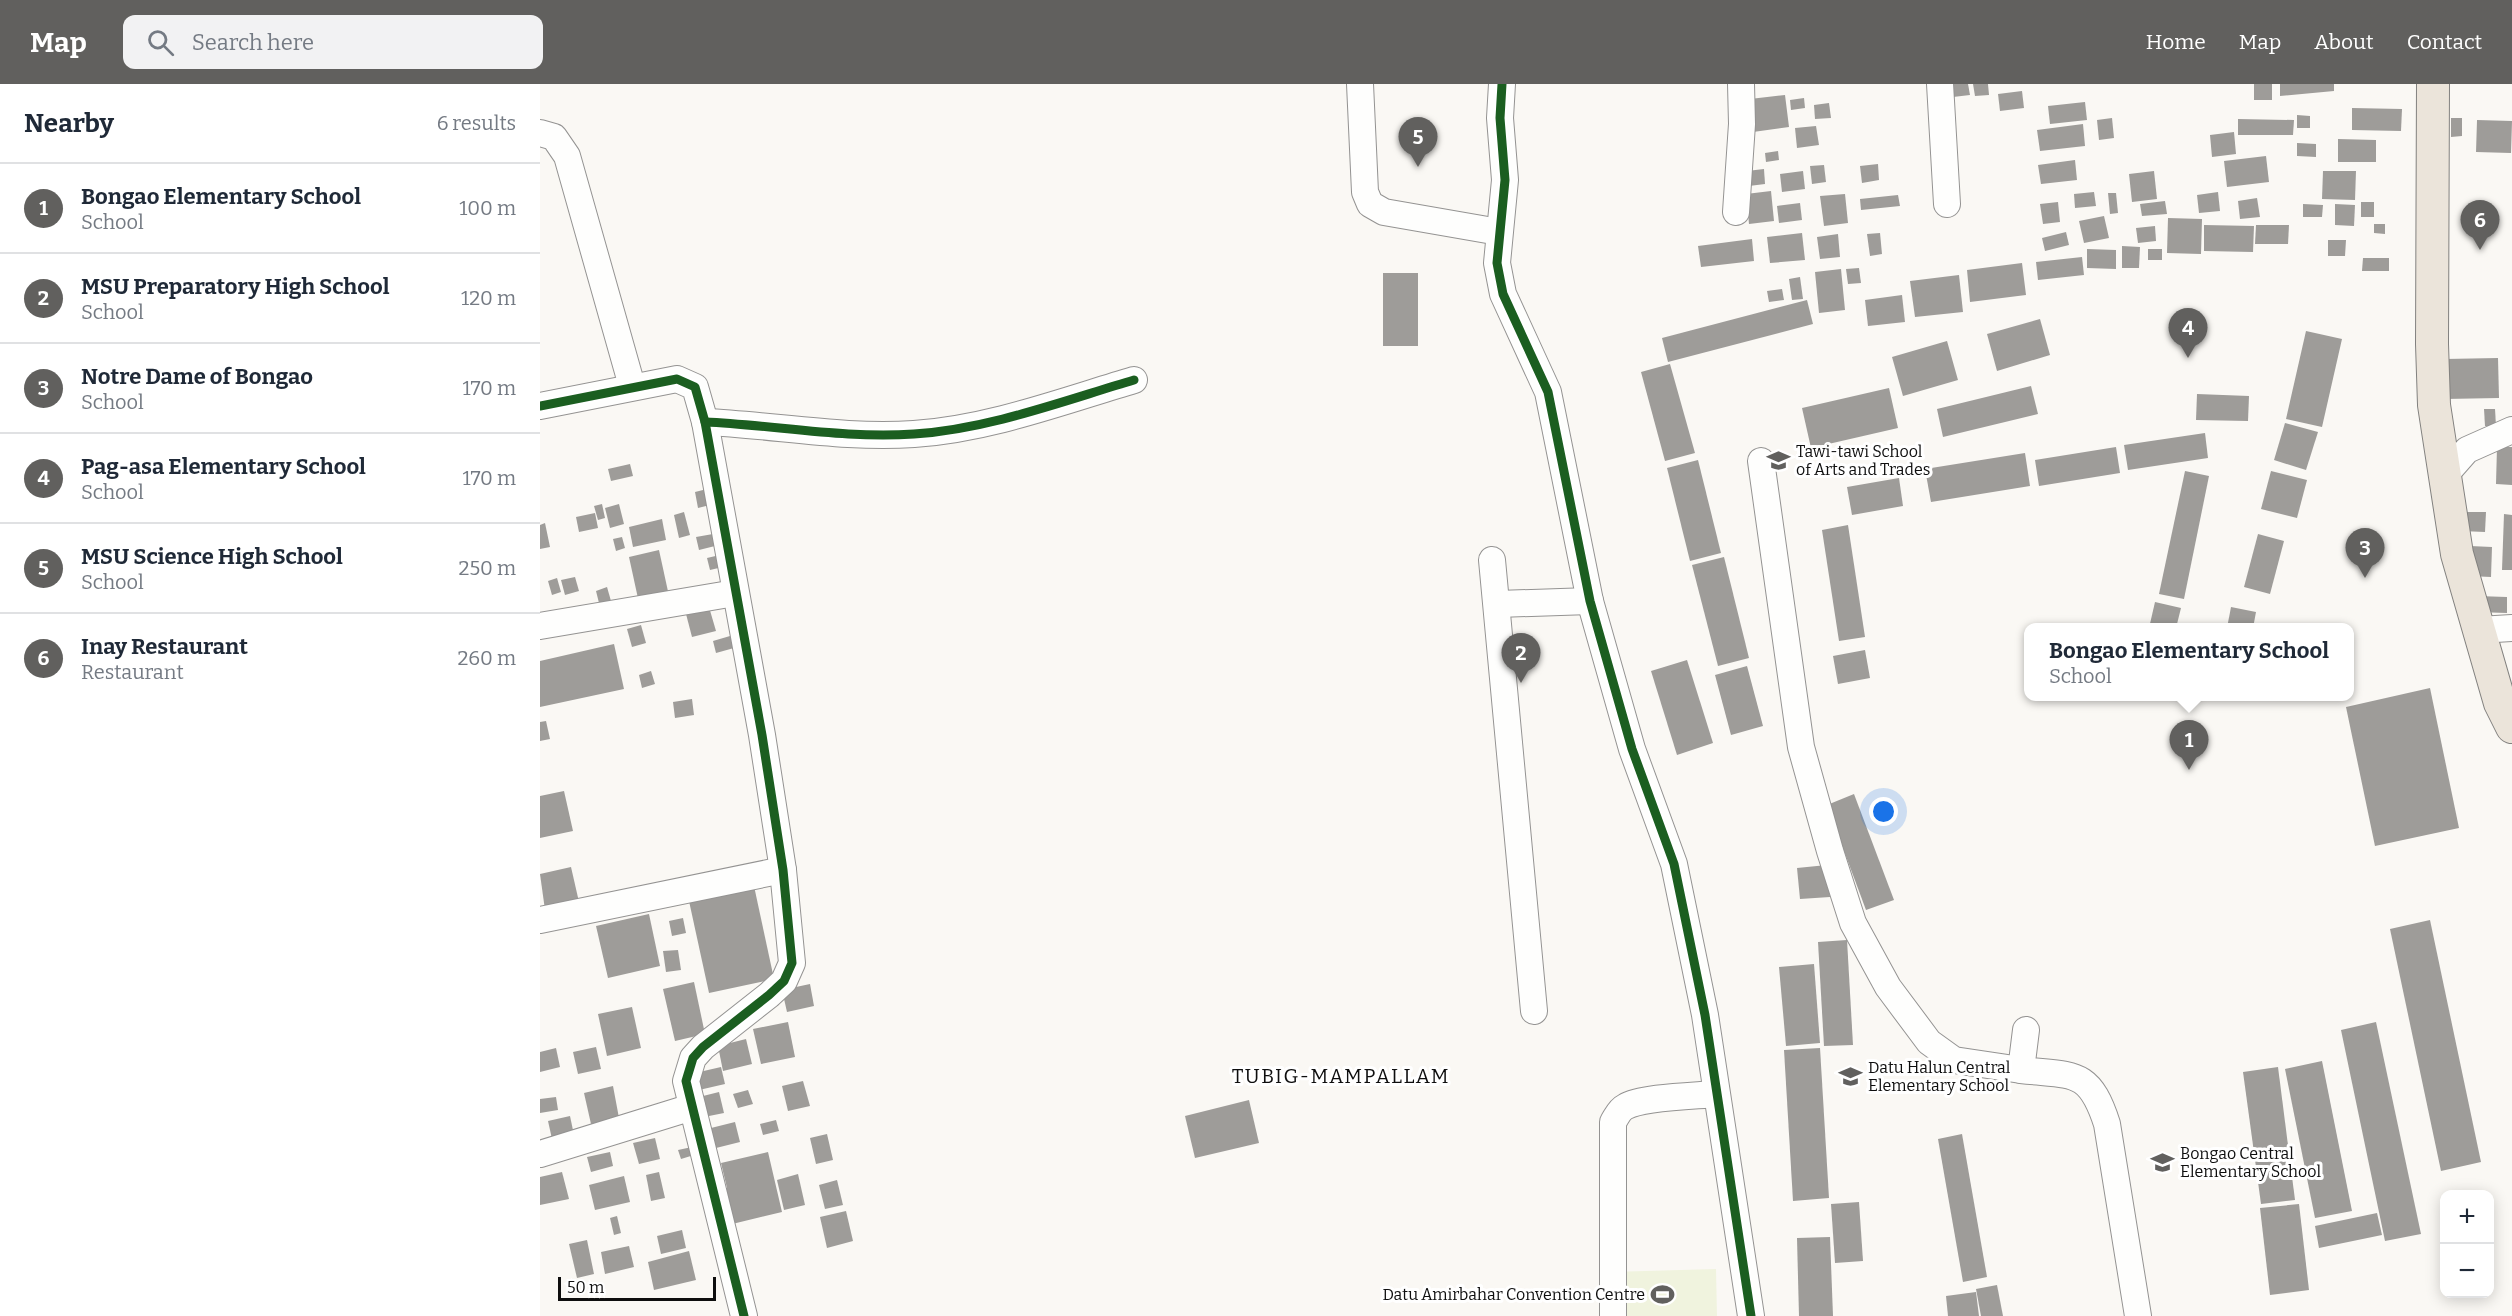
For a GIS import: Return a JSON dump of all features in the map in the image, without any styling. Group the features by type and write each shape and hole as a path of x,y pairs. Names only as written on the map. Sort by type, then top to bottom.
{"main road":[{"path":"2433,84 2432,344 2434,405 2457,554 2500,703 2512,727"}],"street":[{"path":"1360,84 1365,192 1370,204 1384,212 1499,232"},
{"path":"1502,84 1500,118 1505,180 1497,262 1503,294 1548,392 1590,601 1632,749 1674,864 1705,1016 1715,1094 1732,1186 1751,1316"},
{"path":"1736,212 1742,124 1741,84"},
{"path":"1940,84 1947,204"},
{"path":"540,133 554,137 567,156 632,386"},
{"path":"540,406 676,379 688,382 695,387 705,422 760,725 783,870 791,945 790,972 769,995 703,1047 693,1058 686,1082 744,1316"},
{"path":"705,422 866,435 915,434 979,424 1134,380"},
{"path":"2445,475 2467,450 2512,430"},
{"path":"1761,461 1801,747 1853,923 1888,987 1929,1042 1954,1060 2079,1078 2098,1097 2107,1124 2138,1316"},
{"path":"1492,560 1498,604 1534,1011"},
{"path":"540,626 735,594"},
{"path":"1498,604 1590,601"},
{"path":"2479,630 2512,627"},
{"path":"540,920 783,870"},
{"path":"2021,1070 2026,1030"},
{"path":"1613,1316 1613,1122 1619,1111 1642,1101 1715,1094"},
{"path":"540,1154 692,1107"}],"green space":[{"name":"Datu Amirbahar Convention Centre","path":"1716,1269 1717,1316 1611,1316 1610,1272"}],"building":[{"path":"1951,84 1968,84 1970,95 1953,97"},
{"path":"1973,84 1988,84 1989,95 1975,96"},
{"path":"2254,84 2272,84 2272,100 2254,100"},
{"path":"2280,84 2334,84 2334,91 2280,96"},
{"path":"2022,91 2024,108 2000,111 1998,94"},
{"path":"1785,95 1789,127 1753,132 1750,99"},
{"path":"1804,98 1805,108 1791,110 1790,100"},
{"path":"2085,102 2087,120 2050,124 2048,106"},
{"path":"1829,103 1831,118 1815,119 1814,105"},
{"path":"2352,108 2402,109 2401,131 2352,130"},
{"path":"2297,115 2310,116 2310,128 2297,128"},
{"path":"2112,118 2114,138 2099,140 2097,120"},
{"path":"2451,118 2462,118 2462,136 2451,137"},
{"path":"2238,119 2294,120 2293,135 2238,135"},
{"path":"2477,120 2512,121 2511,153 2476,152"},
{"path":"2083,124 2085,146 2040,151 2037,130"},
{"path":"1816,126 1819,145 1797,148 1795,128"},
{"path":"2234,132 2236,154 2212,157 2210,135"},
{"path":"2338,139 2376,140 2376,162 2338,162"},
{"path":"2297,143 2316,144 2316,157 2297,156"},
{"path":"1778,151 1779,160 1766,162 1765,153"},
{"path":"2266,156 2269,182 2227,187 2224,161"},
{"path":"2075,160 2077,180 2041,184 2038,165"},
{"path":"1878,164 1879,180 1862,183 1860,166"},
{"path":"1824,165 1826,182 1812,184 1810,166"},
{"path":"1764,169 1765,184 1749,186 1747,171"},
{"path":"1803,171 1805,189 1782,192 1780,174"},
{"path":"2154,171 2157,199 2132,202 2129,174"},
{"path":"2323,171 2356,171 2355,200 2322,199"},
{"path":"1771,191 1774,221 1749,224 1746,194"},
{"path":"2094,192 2096,206 2075,208 2074,194"},
{"path":"2218,192 2220,211 2199,213 2197,195"},
{"path":"2108,193 2116,193 2118,213 2110,214"},
{"path":"1845,194 1848,223 1824,226 1820,196"},
{"path":"1898,195 1900,206 1861,210 1860,199"},
{"path":"2257,198 2260,217 2240,219 2238,201"},
{"path":"2165,201 2167,214 2142,216 2140,204"},
{"path":"2058,202 2060,222 2043,224 2040,204"},
{"path":"2361,202 2374,202 2374,217 2361,217"},
{"path":"1800,203 1802,220 1779,223 1777,206"},
{"path":"2303,204 2323,205 2322,217 2303,217"},
{"path":"2335,204 2355,205 2354,226 2335,225"},
{"path":"2104,216 2109,238 2084,243 2079,221"},
{"path":"2168,218 2202,219 2201,254 2167,253"},
{"path":"2374,224 2385,224 2385,234 2374,233"},
{"path":"2204,225 2254,226 2253,252 2204,251"},
{"path":"2256,225 2289,225 2288,244 2255,244"},
{"path":"2155,226 2156,241 2138,243 2136,228"},
{"path":"2066,232 2069,245 2045,251 2042,238"},
{"path":"1802,233 1805,260 1770,263 1767,237"},
{"path":"1880,233 1882,254 1870,256 1867,234"},
{"path":"1838,234 1840,257 1820,259 1817,237"},
{"path":"1752,239 1754,261 1701,267 1698,246"},
{"path":"2328,240 2346,240 2345,256 2328,256"},
{"path":"2122,246 2140,247 2139,268 2122,268"},
{"path":"2087,249 2116,250 2116,269 2087,268"},
{"path":"2148,249 2162,249 2162,260 2148,260"},
{"path":"2082,257 2084,275 2038,280 2036,262"},
{"path":"2363,258 2389,258 2389,271 2362,271"},
{"path":"2022,263 2026,295 1970,302 1967,270"},
{"path":"1859,268 1861,283 1848,284 1846,269"},
{"path":"1841,269 1845,310 1819,313 1815,272"},
{"path":"1383,273 1418,273 1418,346 1383,346"},
{"path":"1959,275 1963,312 1915,317 1910,281"},
{"path":"1800,277 1803,299 1792,300 1789,279"},
{"path":"1782,289 1784,300 1769,302 1767,291"},
{"path":"1902,295 1905,322 1868,326 1865,300"},
{"path":"1807,300 1813,324 1668,362 1662,338"},
{"path":"2040,319 2050,355 1997,371 1987,334"},
{"path":"2306,331 2342,339 2322,427 2286,419"},
{"path":"1947,341 1958,380 1903,396 1892,357"},
{"path":"2498,358 2499,398 2445,399 2445,359"},
{"path":"1670,364 1695,453 1665,461 1641,372"},
{"path":"2031,386 2038,414 1943,437 1937,409"},
{"path":"1889,388 1898,428 1811,448 1802,408"},
{"path":"2197,394 2249,396 2248,421 2196,420"},
{"path":"2484,409 2495,409 2496,426 2485,426"},
{"path":"2285,423 2318,432 2306,470 2274,460"},
{"path":"2205,433 2208,458 2128,470 2124,445"},
{"path":"2116,447 2120,473 2039,486 2035,460"},
{"path":"2497,447 2512,447 2512,485 2496,484"},
{"path":"2025,453 2030,486 1931,502 1925,469"},
{"path":"1698,460 1721,553 1690,561 1667,468"},
{"path":"630,464 633,476 611,481 608,469"},
{"path":"2185,471 2209,476 2184,599 2159,594"},
{"path":"2271,471 2307,480 2297,518 2261,509"},
{"path":"1899,478 1903,506 1852,515 1847,487"},
{"path":"707,489 710,505 698,508 695,492"},
{"path":"602,504 605,518 598,520 594,506"},
{"path":"619,504 624,524 610,528 605,508"},
{"path":"684,512 690,535 679,538 674,515"},
{"path":"2461,512 2486,512 2485,532 2461,531"},
{"path":"595,513 598,528 579,532 576,517"},
{"path":"2504,514 2512,515 2512,570 2502,570"},
{"path":"662,519 666,540 633,547 629,527"},
{"path":"545,523 550,547 540,549 540,525"},
{"path":"1848,525 1865,637 1839,641 1822,530"},
{"path":"713,534 715,546 699,550 696,537"},
{"path":"2258,534 2284,541 2270,594 2244,587"},
{"path":"622,537 625,548 616,551 613,539"},
{"path":"2470,546 2492,547 2491,577 2469,576"},
{"path":"659,550 669,596 639,603 629,557"},
{"path":"724,554 727,566 710,570 707,558"},
{"path":"1724,557 1749,658 1718,666 1692,565"},
{"path":"575,577 579,591 565,595 561,580"},
{"path":"557,578 561,592 552,595 548,581"},
{"path":"607,587 613,608 601,611 596,591"},
{"path":"2477,596 2507,597 2507,613 2476,612"},
{"path":"2155,602 2181,608 2177,623 2150,623"},
{"path":"709,607 716,631 692,637 686,614"},
{"path":"2231,607 2256,612 2254,623 2228,623"},
{"path":"641,625 646,643 632,647 627,629"},
{"path":"730,636 734,648 716,653 713,641"},
{"path":"614,644 624,689 540,707 540,661"},
{"path":"1865,650 1870,678 1838,684 1833,656"},
{"path":"1687,660 1713,743 1677,755 1651,671"},
{"path":"1747,666 1763,726 1731,735 1715,675"},
{"path":"651,671 655,684 642,688 639,675"},
{"path":"2430,688 2459,828 2375,846 2346,707"},
{"path":"692,699 694,715 675,718 673,702"},
{"path":"546,721 550,739 540,741 540,722"},
{"path":"564,791 573,831 540,838 540,796"},
{"path":"1854,794 1894,900 1866,910 1827,805"},
{"path":"1827,865 1830,897 1800,899 1797,868"},
{"path":"571,867 579,902 545,910 540,874"},
{"path":"754,886 774,979 709,993 689,901"},
{"path":"649,914 660,966 608,978 596,926"},
{"path":"683,918 686,933 672,936 669,921"},
{"path":"2430,920 2481,1162 2441,1171 2390,929"},
{"path":"1847,940 1853,1045 1824,1046 1818,942"},
{"path":"678,950 681,970 666,972 663,951"},
{"path":"1814,964 1820,1043 1786,1046 1779,967"},
{"path":"694,982 705,1034 675,1041 663,989"},
{"path":"810,984 814,1006 787,1012 782,990"},
{"path":"632,1007 641,1048 607,1056 598,1014"},
{"path":"788,1022 795,1057 761,1064 753,1029"},
{"path":"2376,1022 2421,1234 2385,1241 2341,1030"},
{"path":"746,1039 752,1064 723,1071 718,1046"},
{"path":"596,1047 601,1069 578,1074 573,1052"},
{"path":"556,1048 560,1067 540,1072 540,1052"},
{"path":"1820,1048 1829,1198 1793,1201 1784,1050"},
{"path":"2322,1061 2352,1211 2315,1218 2285,1069"},
{"path":"721,1067 725,1084 699,1090 695,1073"},
{"path":"2278,1067 2295,1200 2261,1204 2243,1072"},
{"path":"803,1081 810,1106 788,1111 782,1086"},
{"path":"613,1086 619,1118 591,1124 584,1093"},
{"path":"748,1090 753,1104 738,1108 733,1094"},
{"path":"719,1092 724,1113 704,1117 699,1097"},
{"path":"556,1097 558,1110 540,1113 540,1099"},
{"path":"1249,1100 1259,1143 1195,1158 1185,1116"},
{"path":"570,1116 574,1135 552,1139 548,1121"},
{"path":"776,1120 779,1131 763,1135 760,1124"},
{"path":"735,1122 740,1142 716,1148 711,1128"},
{"path":"827,1134 833,1160 816,1164 810,1138"},
{"path":"1962,1134 1987,1277 1963,1282 1938,1139"},
{"path":"655,1138 660,1159 639,1164 633,1143"},
{"path":"692,1147 694,1155 681,1159 678,1150"},
{"path":"610,1152 613,1166 591,1172 587,1157"},
{"path":"768,1152 782,1212 724,1226 716,1191 727,1188 721,1163"},
{"path":"562,1172 569,1199 540,1205 540,1177"},
{"path":"659,1172 665,1198 651,1201 646,1175"},
{"path":"798,1174 805,1205 784,1210 777,1180"},
{"path":"624,1176 630,1202 595,1210 589,1185"},
{"path":"837,1180 843,1205 825,1209 819,1185"},
{"path":"1859,1202 1863,1261 1835,1263 1831,1204"},
{"path":"2299,1204 2309,1290 2270,1295 2260,1208"},
{"path":"846,1211 853,1241 827,1248 820,1217"},
{"path":"2377,1213 2382,1235 2319,1248 2315,1226"},
{"path":"617,1216 621,1233 614,1235 610,1218"},
{"path":"682,1230 686,1248 661,1254 657,1236"},
{"path":"1830,1237 1833,1316 1799,1316 1797,1238"},
{"path":"587,1240 594,1274 577,1278 569,1244"},
{"path":"629,1246 634,1267 605,1274 601,1252"},
{"path":"689,1251 696,1280 654,1290 648,1262"},
{"path":"1997,1285 2003,1316 1981,1316 1976,1289"},
{"path":"1976,1292 1979,1316 1948,1316 1946,1296"}],"cycle path":[{"path":"1502,84 1500,118 1505,180 1497,263 1503,294 1548,392 1590,601 1632,749 1674,864 1705,1015 1751,1316"},
{"path":"540,406 677,379 695,387 705,422 762,735 783,870 792,963 784,981 703,1047 693,1058 686,1081 744,1316"},
{"path":"705,422 862,435 914,434 998,420 1134,380"}],"place":[{"name":"MSU Science High School","path":"1418,167"},
{"name":"Inay Restaurant","path":"2480,250"},
{"name":"Pag-asa Elementary School","path":"2188,358"},
{"name":"Tawi-tawi School of Arts and Trades","path":"1778,460"},
{"name":"Notre Dame of Bongao","path":"2365,578"},
{"name":"MSU Preparatory High School","path":"1521,683"},
{"name":"Bongao Elementary School","path":"2189,770"},
{"name":"Datu Halun Central Elementary School","path":"1850,1076"},
{"name":"Bongao Central Elementary School","path":"2162,1162"},
{"name":"Datu Amirbahar Convention Centre","path":"1663,1294"}],"district":[{"name":"TUBIG-MAMPALLAM","path":"1341,1076"}]}
